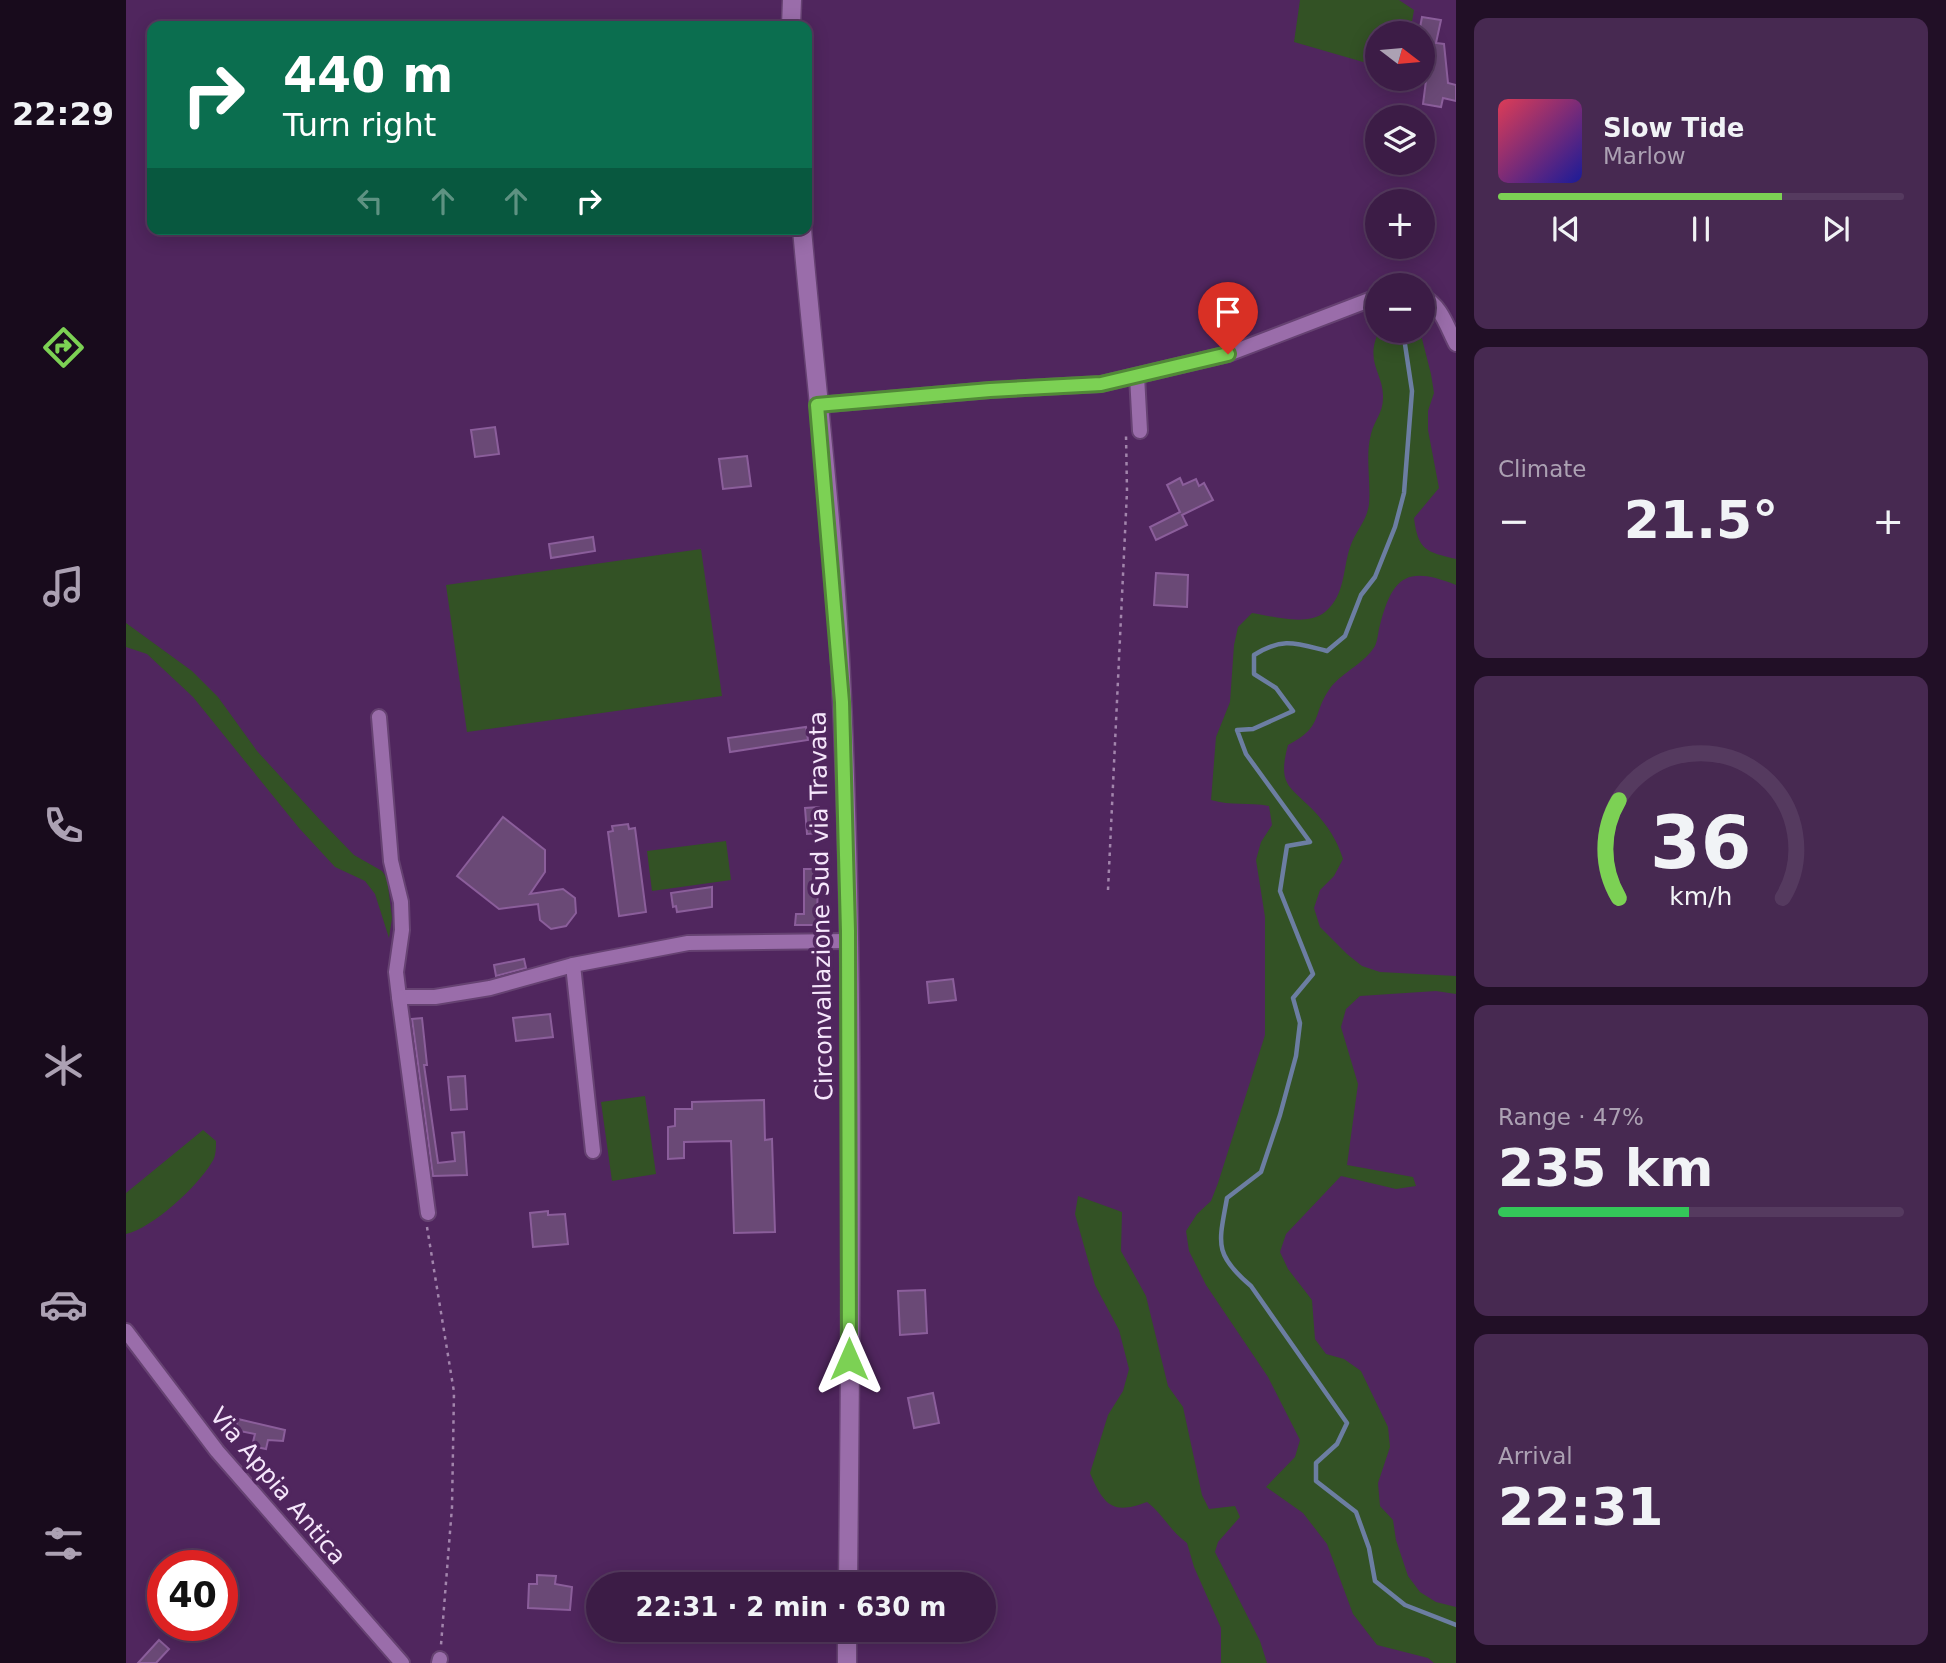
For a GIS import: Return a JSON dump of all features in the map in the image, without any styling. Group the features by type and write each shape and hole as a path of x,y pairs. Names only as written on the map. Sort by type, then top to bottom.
{"street":[{"path":"791,21 792,0"},
{"name":"Circonvallazione Sud via Travata","path":"803,235 841,675 847,941 851,1429 848,1572"},
{"path":"817,405 990,390 1101,384 1273,340 1365,303"},
{"path":"1435,305 1456,344"},
{"path":"1133,428 1138,376"},
{"path":"379,717 391,861 401,902 402,930 396,972 428,1213"},
{"path":"399,997 435,997 490,988 573,965 688,943 847,941"},
{"path":"573,965 593,1151"},
{"name":"Via Appia Antica","path":"126,1331 217,1451 402,1663"},
{"path":"847,1642 847,1663"}],"path":[{"path":"1108,890 1127,491 1133,428"},
{"path":"428,1213 454,1392 452,1507 440,1661"}],"green space":[{"path":"1300,0 1399,0 1414,10 1412,21 1365,21 1365,63 1294,42"},
{"path":"1375,343 1423,343 1434,393 1428,411 1428,430 1439,488 1414,518 1418,537 1425,548 1456,559 1456,585 1426,576 1414,576 1397,585 1385,608 1375,646 1331,687 1308,732 1288,745 1285,777 1292,790 1328,828 1343,859 1334,876 1320,890 1314,908 1320,927 1362,966 1380,972 1456,976 1456,994 1436,991 1360,996 1346,1009 1341,1027 1358,1084 1347,1165 1413,1177 1416,1186 1396,1189 1341,1176 1286,1234 1280,1252 1288,1269 1312,1300 1315,1339 1326,1354 1344,1359 1361,1371 1388,1427 1390,1447 1378,1483 1380,1506 1393,1520 1396,1540 1408,1576 1420,1592 1436,1602 1456,1607 1456,1663 1434,1663 1428,1658 1377,1645 1353,1614 1327,1544 1303,1513 1266,1487 1295,1457 1300,1440 1268,1377 1206,1285 1189,1251 1186,1231 1197,1214 1211,1201 1265,1035 1265,917 1256,860 1261,842 1272,825 1269,806 1211,800 1216,737 1230,702 1234,645 1238,627 1252,613 1309,619 1325,612 1337,597 1349,551 1369,504 1369,442 1383,398 1373,351"},
{"path":"701,549 722,696 467,732 446,585"},
{"path":"126,623 192,671 218,697 257,751 322,822 354,855 382,871 387,878 392,918 389,938 375,894 365,881 335,867 299,828 193,697 147,654 126,647"},
{"path":"726,841 731,880 652,891 647,851"},
{"path":"645,1096 656,1174 612,1181 601,1102"},
{"path":"203,1130 216,1141 214,1158 205,1172 186,1194 161,1215 149,1224 126,1234 126,1193"},
{"path":"1078,1196 1122,1212 1121,1251 1146,1296 1168,1386 1183,1407 1202,1495 1209,1509 1235,1506 1240,1517 1218,1542 1215,1552 1260,1641 1267,1663 1221,1663 1221,1628 1194,1567 1187,1543 1147,1502 1126,1508 1111,1505 1100,1493 1090,1473 1108,1415 1123,1391 1129,1369 1119,1330 1095,1285 1075,1214"}],"building":[{"path":"1422,17 1441,20 1436,43 1444,44 1448,83 1456,85 1456,101 1443,98 1441,107 1423,104 1425,91 1435,91 1435,21 1421,21"},
{"path":"495,427 499,454 475,457 471,430"},
{"path":"747,456 751,486 723,489 719,459"},
{"path":"1180,478 1183,485 1196,479 1199,486 1204,483 1213,500 1182,515 1187,525 1156,540 1150,527 1180,512 1167,485"},
{"path":"593,537 595,551 551,558 549,544"},
{"path":"1156,573 1188,575 1187,607 1154,605"},
{"path":"806,727 808,740 730,752 728,738"},
{"path":"819,807 820,833 807,834 805,808"},
{"path":"503,817 545,850 545,872 530,894 563,889 575,898 576,913 566,926 551,929 540,920 538,904 499,909 457,876"},
{"path":"628,824 629,829 635,828 646,912 619,916 608,832 613,831 612,826"},
{"path":"804,869 818,869 817,925 795,925 796,914 804,914"},
{"path":"712,887 712,907 677,912 676,906 673,907 671,893"},
{"path":"524,959 526,968 496,976 494,965"},
{"path":"953,979 956,1000 929,1003 927,982"},
{"path":"550,1014 553,1037 516,1041 513,1018"},
{"path":"422,1018 427,1065 424,1065 438,1163 455,1161 452,1133 464,1132 467,1175 433,1176 412,1019"},
{"path":"465,1076 467,1109 451,1110 448,1077"},
{"path":"764,1100 765,1140 772,1139 775,1232 734,1233 731,1141 684,1142 684,1158 668,1159 668,1127 675,1126 675,1109 692,1109 692,1102"},
{"path":"548,1211 548,1215 565,1214 568,1244 533,1247 530,1213"},
{"path":"925,1290 927,1333 900,1335 898,1291"},
{"path":"933,1393 939,1423 914,1428 908,1398"},
{"path":"238,1419 285,1430 283,1441 268,1440 266,1449 252,1446 255,1434 235,1430"},
{"path":"537,1575 556,1576 555,1584 572,1587 570,1610 528,1608 529,1584 537,1584"},
{"path":"158,1641 169,1649 156,1663 138,1663"}],"waterway":[{"path":"1405,343 1412,391 1404,493 1395,527 1375,577 1361,595 1345,636 1327,651 1289,643 1264,649 1254,655 1254,674 1276,688 1293,711 1253,729 1237,730 1246,754 1310,842 1287,846 1280,891 1313,974 1293,998 1300,1023 1296,1056 1261,1172 1227,1198 1221,1237 1222,1247 1230,1265 1251,1286 1347,1423 1337,1444 1316,1463 1316,1481 1356,1512 1369,1548 1375,1581 1405,1605 1456,1625"}],"route":[{"path":"849,1359 848,931 842,702 817,405 990,390 1101,384 1228,354"}]}
